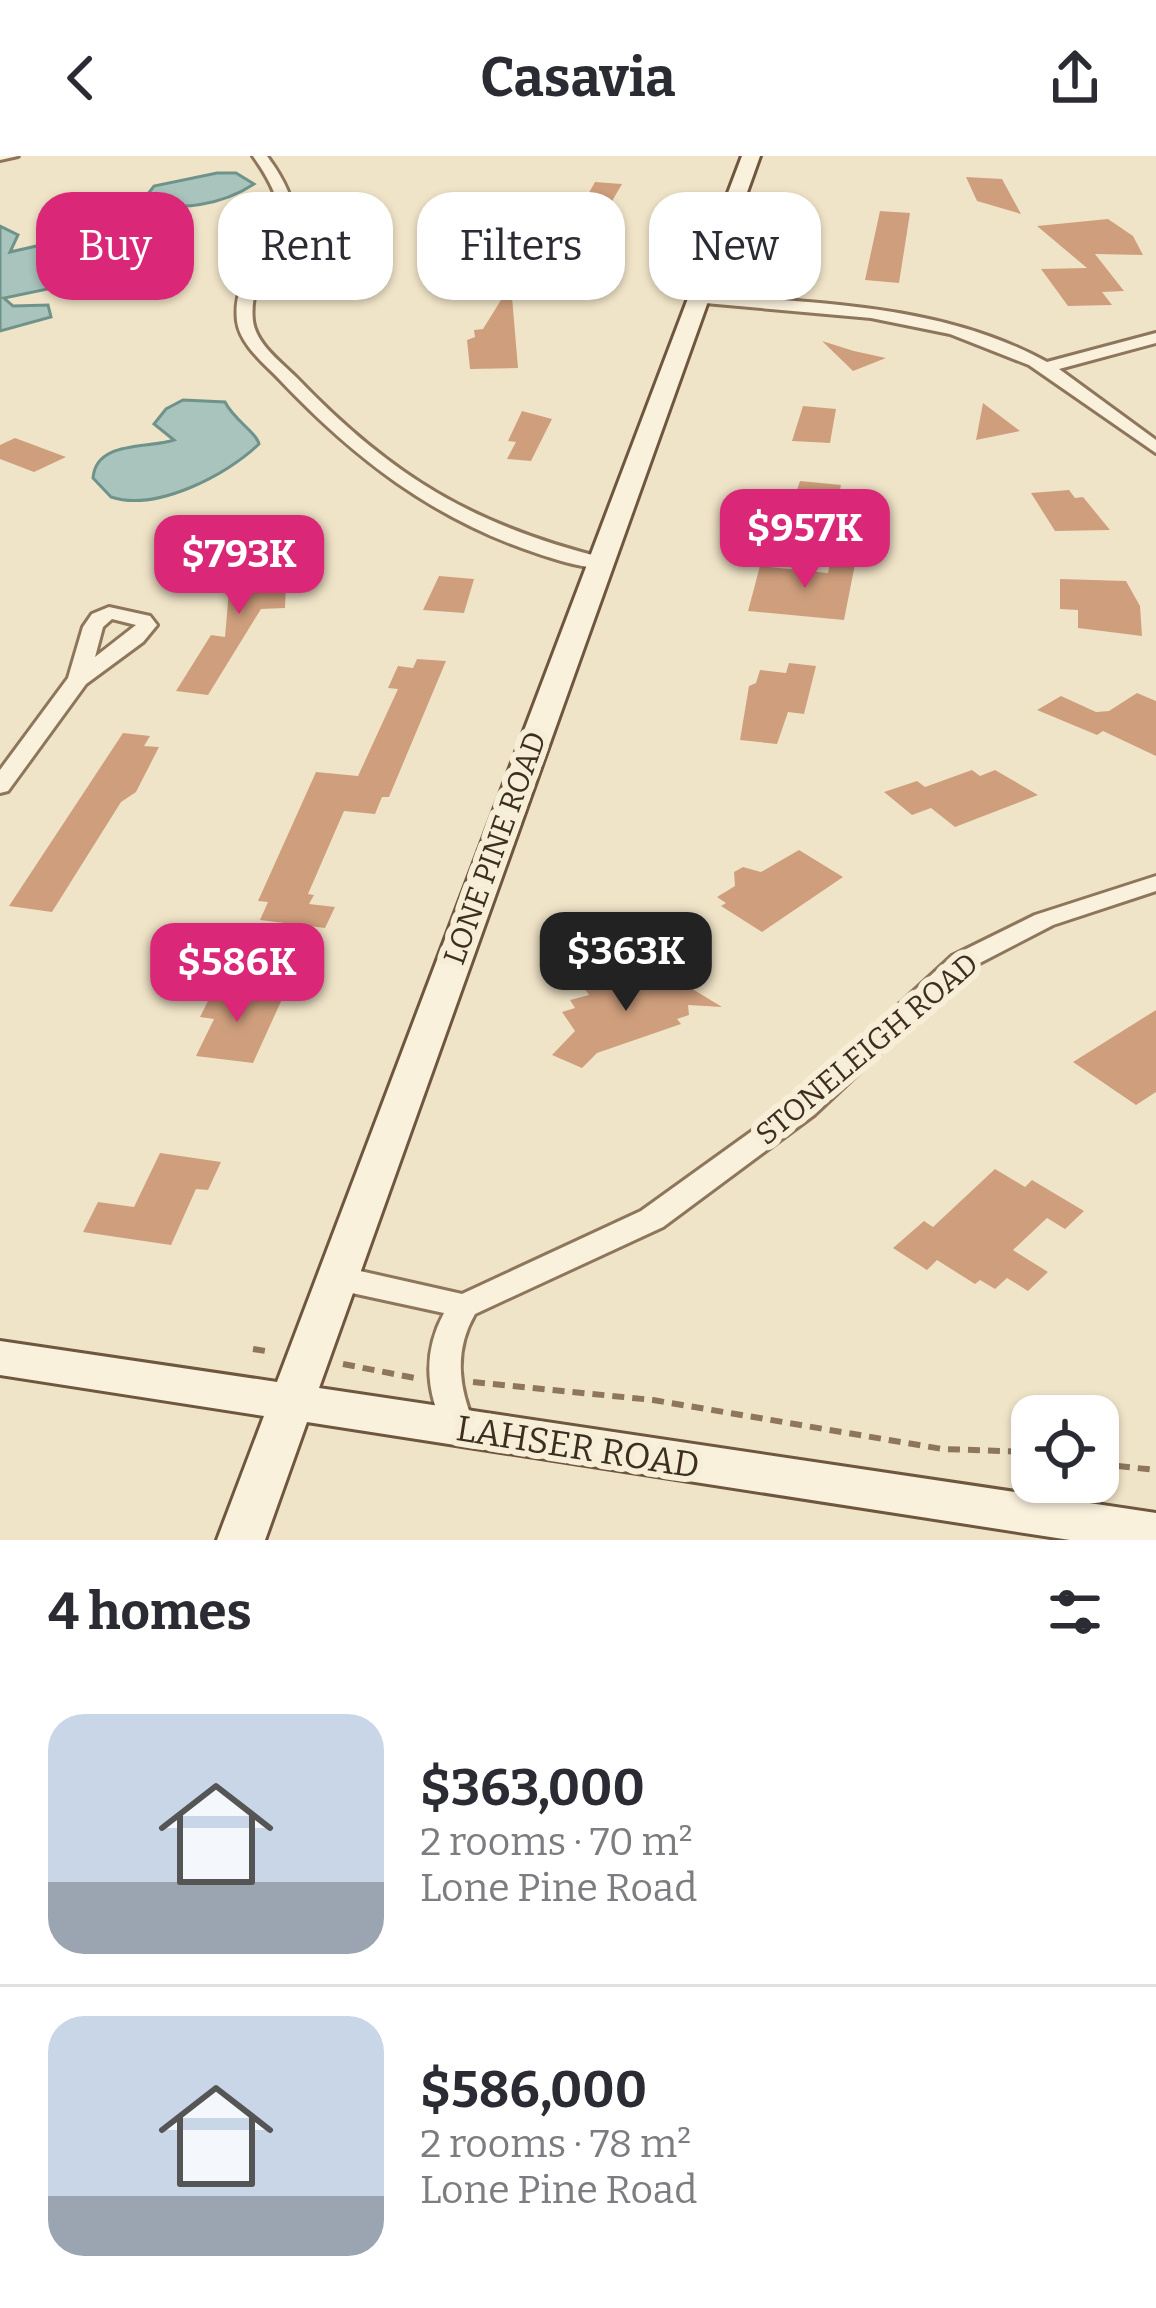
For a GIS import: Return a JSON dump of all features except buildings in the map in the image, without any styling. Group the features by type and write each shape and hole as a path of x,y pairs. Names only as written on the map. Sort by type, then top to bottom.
{"street":[{"path":"0,156 11,156"},
{"path":"260,156 282,183 289,212 282,238 245,312 249,333 266,354 368,460 412,491 536,545 601,563"},
{"name":"LONE PINE ROAD","path":"739,192 752,156"},
{"name":"LONE PINE ROAD","path":"242,1540 699,300"},
{"path":"711,300 846,311 940,326 1045,368 1156,448"},
{"path":"1045,368 1156,338"},
{"path":"0,786 78,679"},
{"name":"STONELEIGH ROAD","path":"464,1306 652,1219 804,1108 961,962 1044,920 1156,883"},
{"path":"338,1278 464,1306 446,1337 443,1380 460,1428"},
{"name":"LAHSER ROAD","path":"0,1358 1156,1533"}],"path":[{"path":"359,1366 411,1378"},
{"path":"484,1384 653,1400 943,1449 1011,1451"},
{"path":"1119,1466 1156,1470"}],"water":[{"path":"217,173 236,173 254,184 238,192 218,192 218,199 194,205 194,192 149,192 154,186"},
{"path":"0,226 18,235 10,252 36,246 36,291 4,298 13,306 48,305 51,317 0,331"},
{"path":"183,400 225,402 259,444 190,488 149,499 111,497 93,478 96,466 103,457 125,448 174,440 154,424 166,409"}]}
